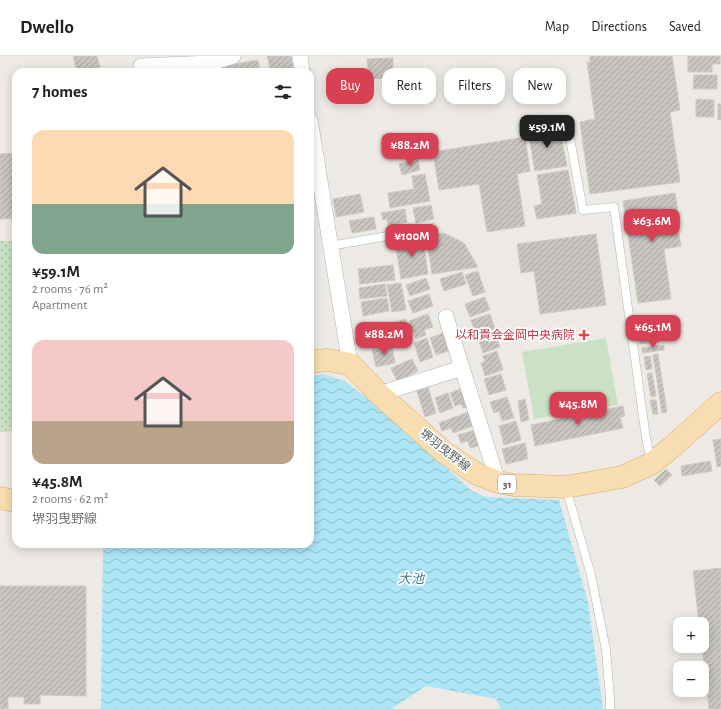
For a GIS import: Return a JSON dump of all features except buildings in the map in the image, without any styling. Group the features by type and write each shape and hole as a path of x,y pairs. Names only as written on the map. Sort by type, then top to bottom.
{"main road":[{"path":"314,362 327,360 350,364"},
{"name":"堺羽曳野線","path":"350,364 379,394 444,452 477,474 498,482 514,485 566,487 622,477 652,464 721,403"},
{"path":"0,498 12,500"}],"street":[{"path":"141,65 211,63 233,56"},
{"path":"300,56 302,68"},
{"path":"314,145 350,364"},
{"path":"446,317 498,482"},
{"path":"379,394 462,368"}],"lane":[{"path":"567,122 583,210 614,207 646,438 652,464"},
{"path":"330,246 433,228"},
{"path":"566,487 593,582 606,650 610,709"}],"green space":[{"path":"0,241 12,241 12,431 0,432"},
{"path":"606,338 618,405 534,419 522,352"}],"water":[{"name":"大池","path":"323,374 344,381 379,407 472,491 486,497 559,500 588,602 603,709 501,709 496,699 426,686 391,709 101,709 103,548 314,548 314,375"}],"place":[{"name":"以和貴会金岡中央病院","path":"584,335"}]}
